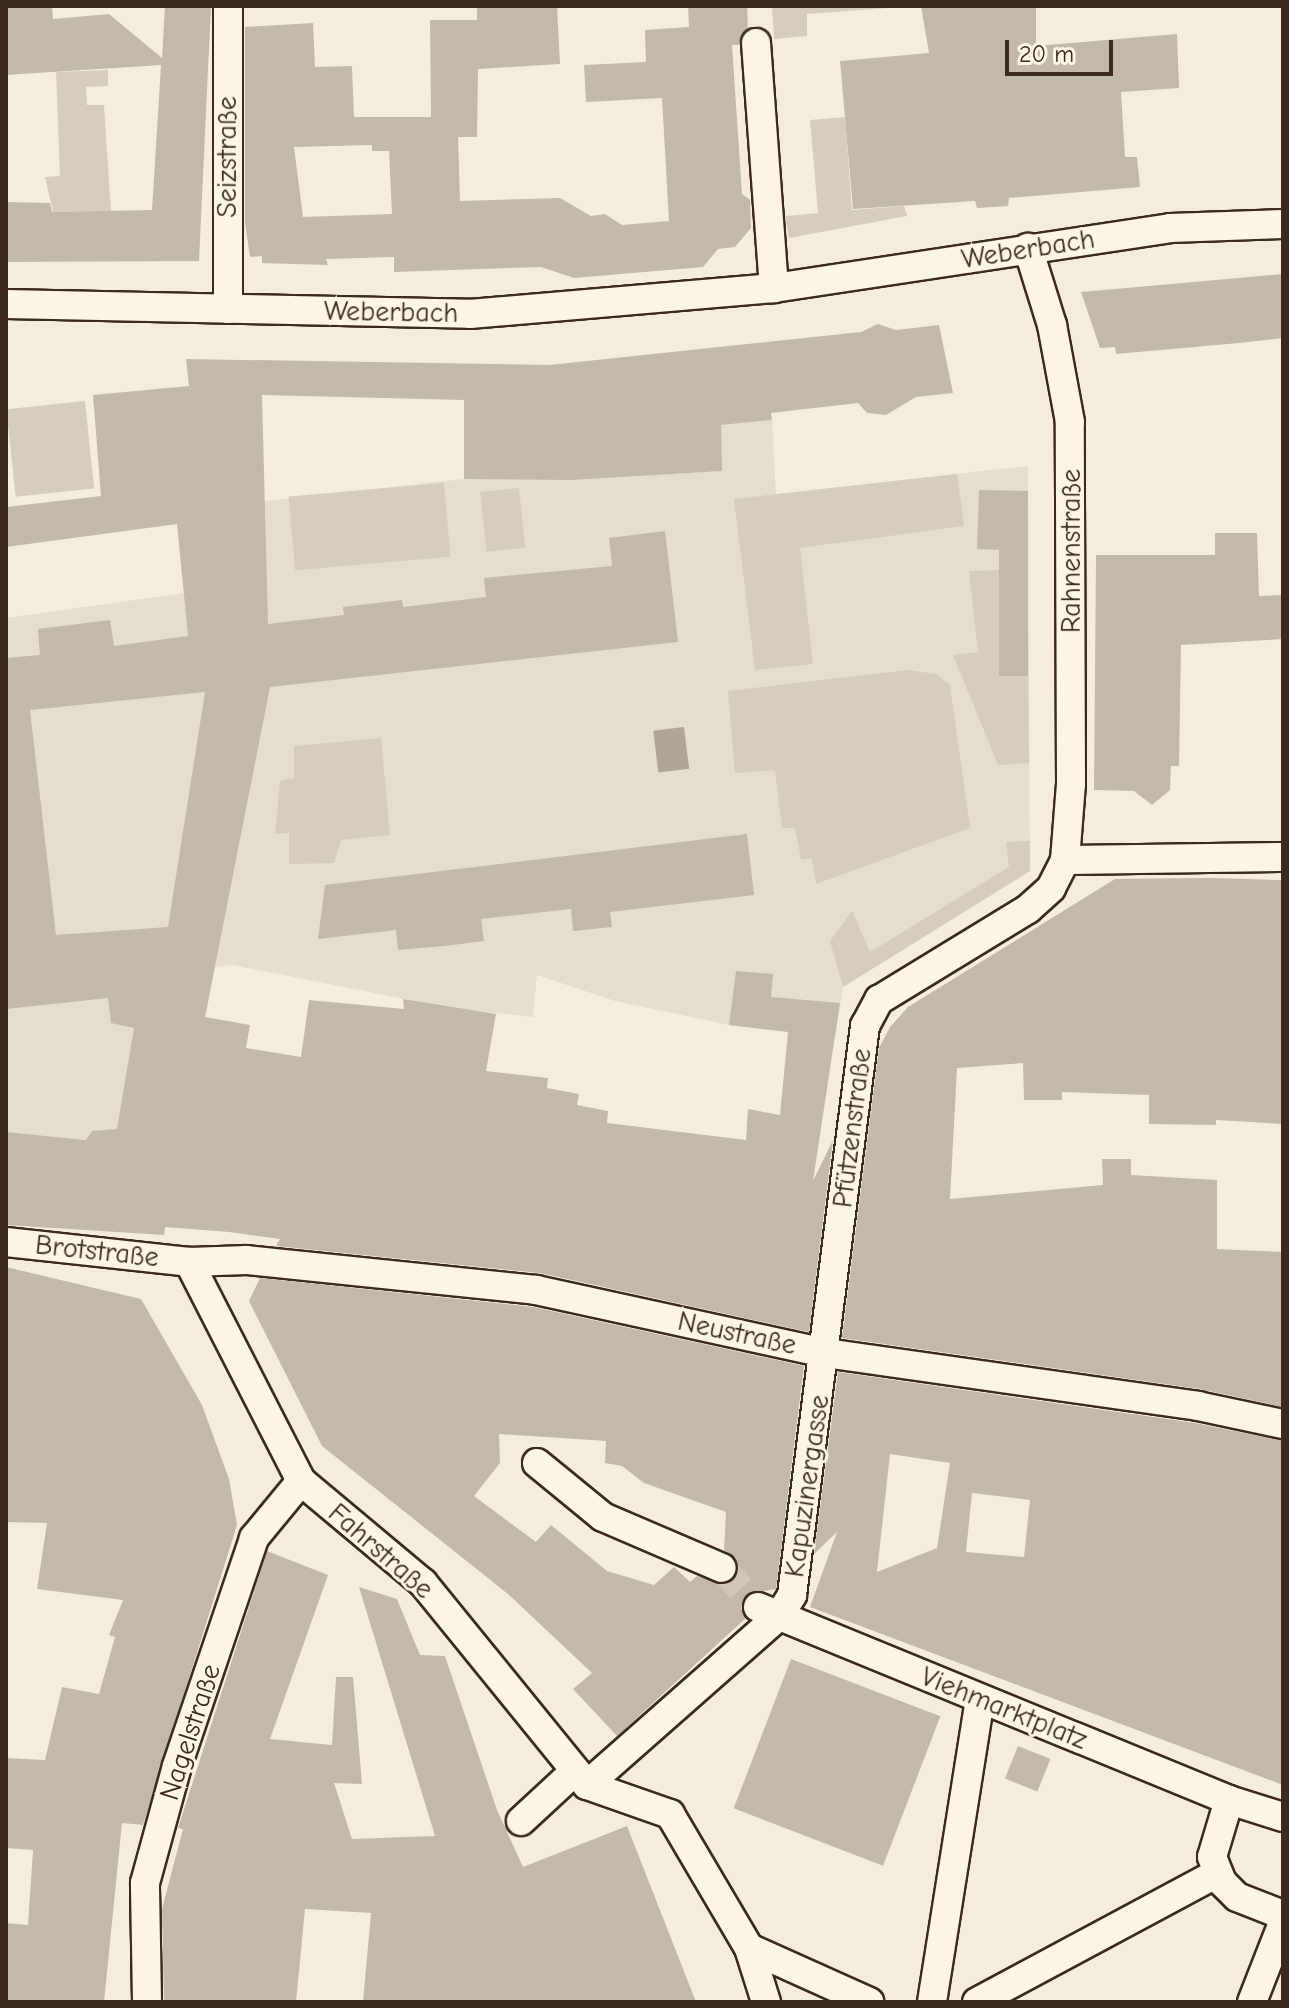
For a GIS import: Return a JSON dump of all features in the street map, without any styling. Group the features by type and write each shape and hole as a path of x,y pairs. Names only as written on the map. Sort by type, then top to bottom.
{"street":[{"name":"Seizstraße","path":"228,6 228,309"},
{"path":"756,43 774,288"},
{"name":"Weberbach","path":"6,304 470,314 774,288 1170,228 1283,224"},
{"name":"Rahnenstraße","path":"1028,248 1052,325 1070,422 1071,784 1065,860"},
{"path":"1065,860 1283,857"},
{"name":"Pfützenstraße","path":"826,1353 859,1052 879,1000 1028,909 1051,888 1065,860"},
{"name":"Brotstraße","path":"6,1242 189,1262"},
{"name":"Neustraße","path":"189,1262 247,1260 536,1290 826,1353 1198,1406 1283,1424"},
{"name":"Fahrstraße","path":"189,1262 301,1481 423,1583 581,1778"},
{"name":"Kapuzinergasse","path":"769,1611 792,1595 826,1353"},
{"path":"537,1463 603,1517 722,1568"},
{"name":"Nagelstraße","path":"147,2002 145,1883 177,1766 254,1538 301,1481"},
{"path":"521,1821 581,1778 769,1611"},
{"name":"Viehmarktplatz","path":"769,1611 1229,1800 1283,1817"},
{"path":"932,2002 980,1699"},
{"path":"581,1778 670,1814 749,1948 766,2002"},
{"path":"1229,1800 1212,1857 1218,1873 1237,1897 1283,1915"},
{"path":"977,2002 1218,1873"},
{"path":"1252,2002 1283,1923"},
{"path":"749,1948 869,2002"}],"shaded area":[{"path":"772,6 917,6 807,14 807,36 774,39"},
{"path":"108,70 108,86 86,87 87,105 104,105 111,211 53,212 45,177 60,176 56,72"},
{"path":"845,117 852,210 904,206 907,216 789,238 785,216 818,213 810,120"},
{"path":"85,401 94,489 16,497 6,409"},
{"path":"772,420 776,494 1028,466 1030,871 843,987 835,1037 729,1025 615,1001 537,975 533,1017 450,1008 232,965 215,967 164,1235 86,1140 6,1132 6,618 184,593 266,572 265,501 464,479 573,480 721,471 721,425"},
{"path":"957,474 964,526 800,548 813,664 755,670 734,499"},
{"path":"444,483 450,557 295,570 289,497"},
{"path":"519,488 525,548 486,552 480,492"},
{"path":"999,570 999,675 1028,676 1029,763 998,765 953,655 978,652 969,571"},
{"path":"907,670 936,674 950,685 970,828 816,884 812,859 801,859 795,828 782,828 775,770 735,773 728,691"},
{"path":"684,727 689,769 658,772 653,731"},
{"path":"381,738 390,835 341,840 334,863 289,864 289,833 275,834 280,781 294,778 294,746"},
{"path":"1030,841 1030,871 843,987 830,941 852,911 870,952 1009,867 1006,842"}],"building":[{"path":"6,6 52,6 53,19 109,14 162,58 165,6 211,6 199,261 6,262 6,202 50,203 52,212 152,210 161,65 6,75"},
{"path":"477,6 557,6 560,64 478,69 477,137 458,137 460,201 560,198 591,216 605,214 622,225 669,221 662,98 586,102 584,65 646,62 645,30 689,27 688,6 747,6 748,28 739,45 732,45 742,194 750,200 751,228 735,247 718,249 703,267 574,278 541,267 394,272 394,257 326,259 328,265 262,263 262,256 250,257 245,222 245,27 313,23 315,67 352,66 354,117 431,117 430,20 477,20","holes":["372,145 372,151 389,151 392,214 303,217 294,147"]},
{"path":"921,6 1036,6 1036,46 1177,34 1179,88 1121,92 1125,157 1137,157 1140,187 1009,198 1008,206 977,208 975,201 853,209 840,61 929,53"},
{"path":"1283,274 1283,338 1116,354 1115,347 1100,348 1081,292"},
{"path":"878,324 896,330 939,325 953,393 916,397 886,415 867,413 858,403 771,413 772,420 721,425 722,471 573,480 464,479 464,400 262,395 268,624 344,615 343,607 402,600 403,607 486,597 484,578 612,566 609,538 665,531 678,642 270,687 205,1017 250,1025 246,1048 301,1057 309,1000 404,1009 403,999 496,1014 486,1071 548,1078 547,1088 579,1094 577,1105 608,1111 607,1123 746,1140 748,1109 780,1115 788,1032 729,1025 736,971 773,974 771,997 840,1003 813,1181 833,1140 809,1332 540,1273 276,1246 280,1239 229,1232 165,1227 164,1235 6,1225 6,1132 86,1140 92,1131 117,1129 134,1028 111,1023 108,998 6,1009 6,658 40,655 38,629 110,620 114,646 188,636 177,524 6,547 6,507 101,496 93,395 189,386 186,359 549,365 861,332","holes":["205,692 168,927 56,935 30,710"]},
{"path":"979,490 1028,491 1028,676 999,676 999,550 977,549"},
{"path":"1215,533 1257,533 1259,596 1283,595 1283,639 1181,645 1179,766 1171,766 1170,790 1152,805 1134,791 1094,790 1096,555 1215,555"},
{"path":"747,834 754,895 610,912 612,927 573,931 571,909 481,919 484,941 445,946 398,950 396,930 318,939 325,885"},
{"path":"1115,879 1283,880 1283,1124 1216,1120 1216,1125 1149,1124 1149,1095 1062,1092 1062,1100 1024,1100 1023,1063 957,1068 950,1199 1103,1185 1102,1159 1131,1159 1131,1175 1217,1180 1217,1249 1283,1252 1283,1407 1200,1389 842,1338 879,1048 890,1027 908,1007"},
{"path":"6,1267 141,1299 202,1405 229,1479 237,1525 143,1825 122,1823 104,2002 6,2002 6,1923 28,1925 33,1850 6,1848 6,1758 45,1760 62,1687 99,1694 115,1637 109,1635 123,1600 37,1589 47,1523 6,1522"},
{"path":"260,1278 533,1307 804,1366 776,1589 747,1594 741,1608 746,1618 617,1736 573,1689 592,1673 508,1594 322,1446 249,1301","holes":["499,1434 606,1441 605,1463 622,1466 644,1483 726,1512 724,1550 736,1558 737,1575 725,1585 697,1576 690,1582 674,1567 654,1585 607,1571 551,1525 536,1542 474,1496 500,1463"]},
{"path":"838,1372 1195,1423 1283,1441 1283,1785 810,1607 837,1532 814,1554","holes":["890,1454 950,1463 937,1548 877,1572","972,1493 1030,1500 1024,1557 966,1552"]},
{"path":"267,1551 328,1575 270,1739 332,1745 336,1677 353,1677 362,1784 334,1783 352,1839 435,1836 359,1587 397,1599 420,1655 445,1656 497,1810 523,1867 627,1826 696,2002 363,2002 371,1913 305,1909 296,2002 164,2002 162,1909 183,1829 178,1828"},
{"path":"791,1659 940,1716 883,1866 734,1808"},
{"path":"1018,1746 1050,1759 1037,1792 1005,1778"}],"tunnel":[{"path":"722,1568 758,1607"}]}
